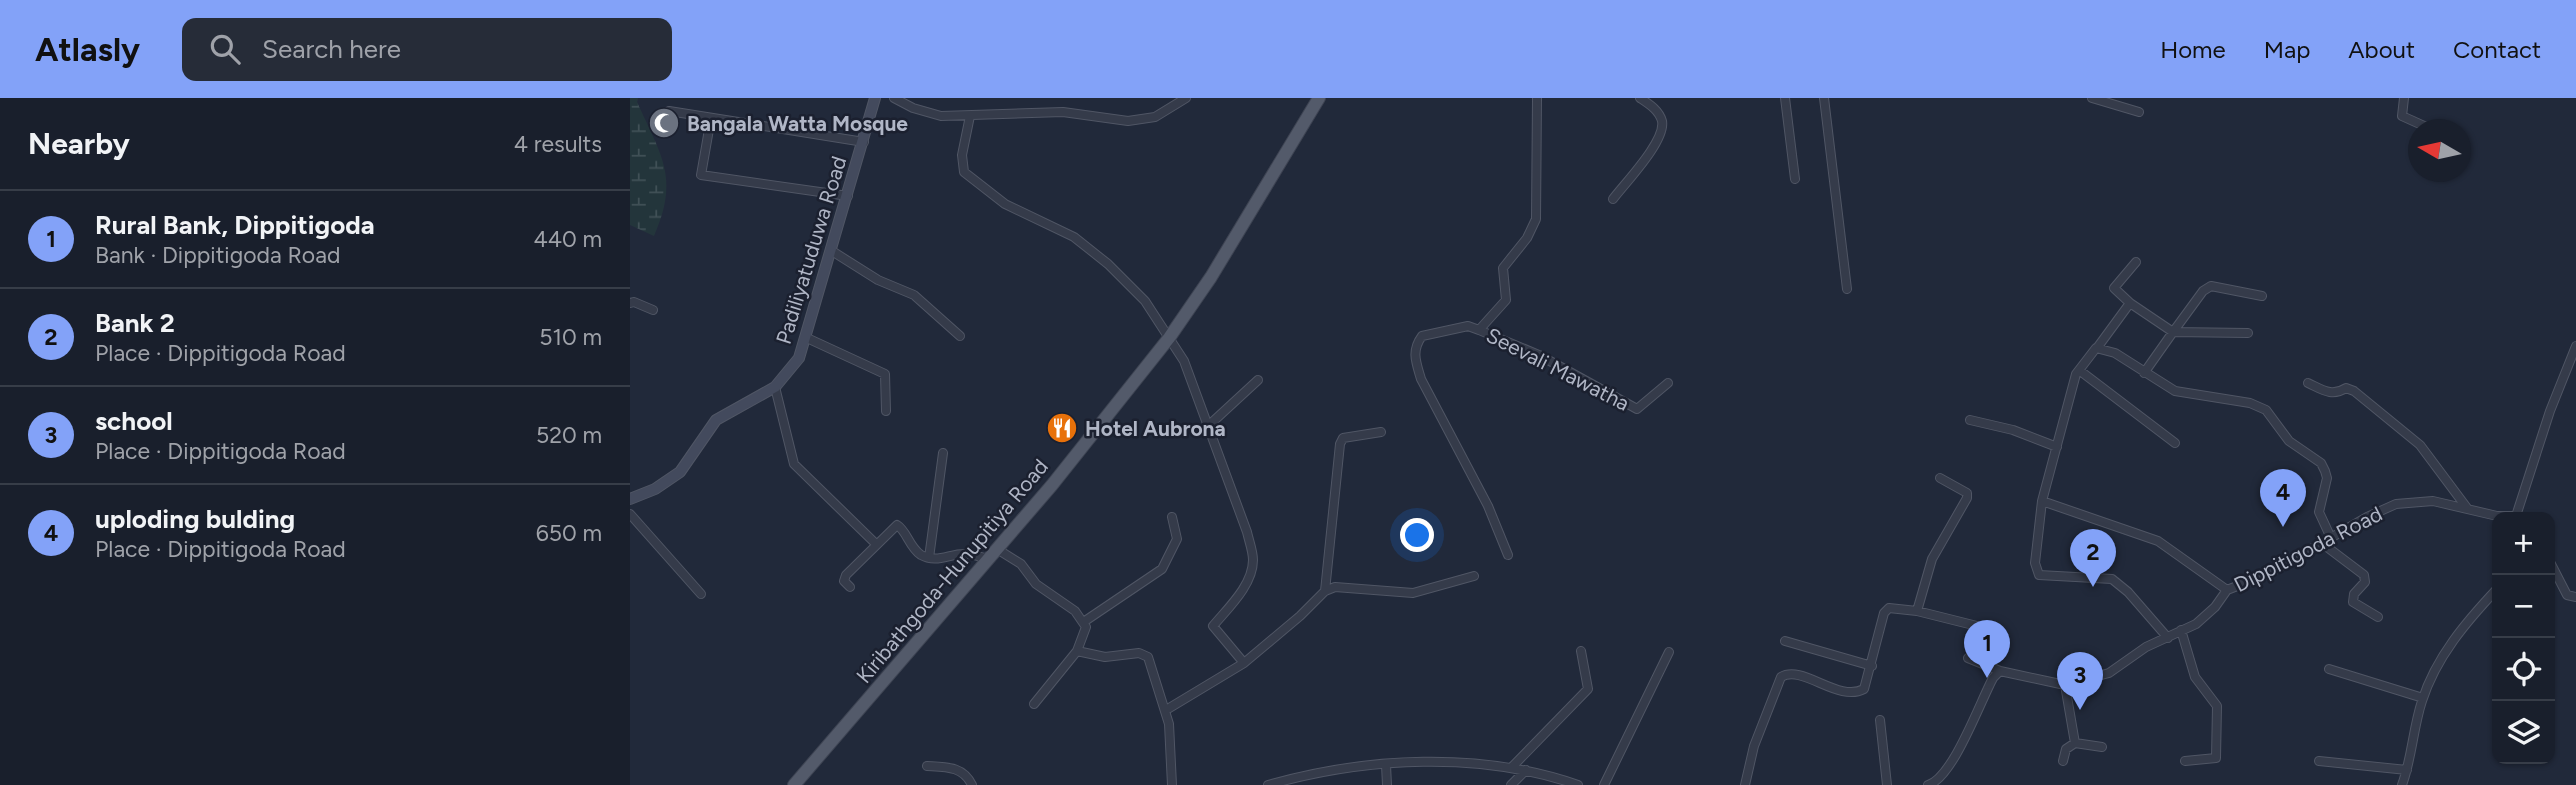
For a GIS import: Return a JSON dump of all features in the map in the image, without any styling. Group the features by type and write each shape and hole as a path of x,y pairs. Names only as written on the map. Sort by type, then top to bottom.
{"main road":[{"name":"Kiribathgoda-Hunupitiya Road","path":"794,785 988,559 1169,338 1211,277 1319,98"}],"street":[{"name":"Padiliyatuduwa Road","path":"630,499 655,489 680,472 716,420 775,387 793,368 807,338 875,98"},
{"path":"894,98 913,108 941,116 1063,112 1128,121 1155,117 1176,107 1186,98"},
{"name":"Seevali Mawatha","path":"1537,98 1536,219 1527,238 1503,268 1506,300 1479,330 1539,355 1637,410 1668,383"},
{"path":"1613,199 1661,136 1662,122 1656,110 1640,98"},
{"path":"1785,98 1795,179"},
{"path":"1824,98 1847,289"},
{"path":"2092,98 2139,112"},
{"path":"2403,98 2402,116 2409,119"},
{"path":"669,111 864,142"},
{"path":"970,116 962,155 964,172 1005,204 1074,237 1108,264 1145,301 1184,361 1243,523 1253,560 1238,597 1213,626 1244,663"},
{"path":"711,118 701,175 848,196"},
{"path":"832,251 878,279 914,295 960,336"},
{"path":"2136,262 2114,288 2130,303 2173,332 2248,333"},
{"path":"2144,373 2203,291 2211,286 2262,296"},
{"path":"630,303 634,302 653,310"},
{"path":"2130,303 2078,370 2042,501 2035,563 2039,575 2112,579 2128,592 2168,638"},
{"path":"1479,330 1468,327 1422,335 1416,344 1414,357 1421,379 1488,506 1508,555"},
{"path":"807,338 885,374 886,411"},
{"path":"2518,512 2550,411 2576,346"},
{"path":"2097,348 2115,353 2175,391 2250,403 2266,410 2289,441 2321,463 2327,478 2319,512 2327,541 2364,575 2365,582 2354,594 2353,602 2378,617"},
{"path":"2078,370 2175,443"},
{"path":"1207,427 1258,380"},
{"path":"2308,383 2330,393 2337,394 2346,388 2354,391 2409,435 2467,509"},
{"path":"775,387 794,464 876,544"},
{"path":"1970,420 2013,430 2057,447"},
{"path":"1325,591 1340,444 1343,438 1381,432"},
{"path":"929,558 943,453"},
{"path":"1917,611 1932,559 1967,498 1967,493 1940,478"},
{"path":"2042,501 2158,541 2227,590"},
{"name":"Dippitigoda Road","path":"1968,658 2000,671 2065,685 2109,673 2146,648 2202,619 2227,590 2267,574 2396,504 2433,501 2492,513"},
{"path":"630,514 701,594"},
{"path":"1085,621 1162,569 1177,539 1172,517"},
{"path":"850,587 844,578 897,525 902,528 912,546 929,558 965,554 988,559"},
{"path":"997,548 1021,564 1036,584 1085,621"},
{"path":"2555,572 2567,595 2576,597"},
{"path":"1166,710 1244,663 1292,624 1325,591 1335,587 1413,593 1474,576"},
{"path":"2402,785 2423,698 2445,652 2468,620 2492,594"},
{"path":"1745,785 1754,746 1781,677 1792,674 1850,694 1864,690 1884,613 1889,608 1917,611 1990,631 1985,666"},
{"path":"1034,704 1077,651 1084,637 1085,621"},
{"path":"2181,630 2195,677 2217,706 2216,758 2185,761"},
{"path":"1785,641 1872,666"},
{"path":"1077,651 1105,657 1144,654 1148,657 1166,710 1172,745 1172,785"},
{"path":"1512,767 1588,689 1581,651"},
{"path":"1604,785 1670,652"},
{"path":"2329,669 2423,698"},
{"path":"1928,785 1939,782 1958,751 1993,678 2000,671"},
{"path":"2065,685 2074,743"},
{"path":"1880,720 1887,785"},
{"path":"2063,761 2066,749 2074,743 2102,747"},
{"path":"2319,761 2407,770"},
{"path":"1268,785 1342,768 1436,763 1502,764 1578,785"},
{"path":"1386,765 1387,785"},
{"path":"927,766 959,771 967,775 972,785"},
{"path":"1511,785 1526,770"}],"green space":[{"path":"630,98 638,98 637,102 664,167 666,198 654,236 630,225"}],"place":[{"name":"Bangala Watta Mosque","path":"664,123"},
{"name":"Hotel Aubrona","path":"1062,428"},
{"name":"uploding bulding","path":"2283,527"},
{"name":"Bank 2","path":"2093,587"},
{"name":"Rural Bank, Dippitigoda","path":"1987,678"},
{"name":"school","path":"2080,710"}]}
